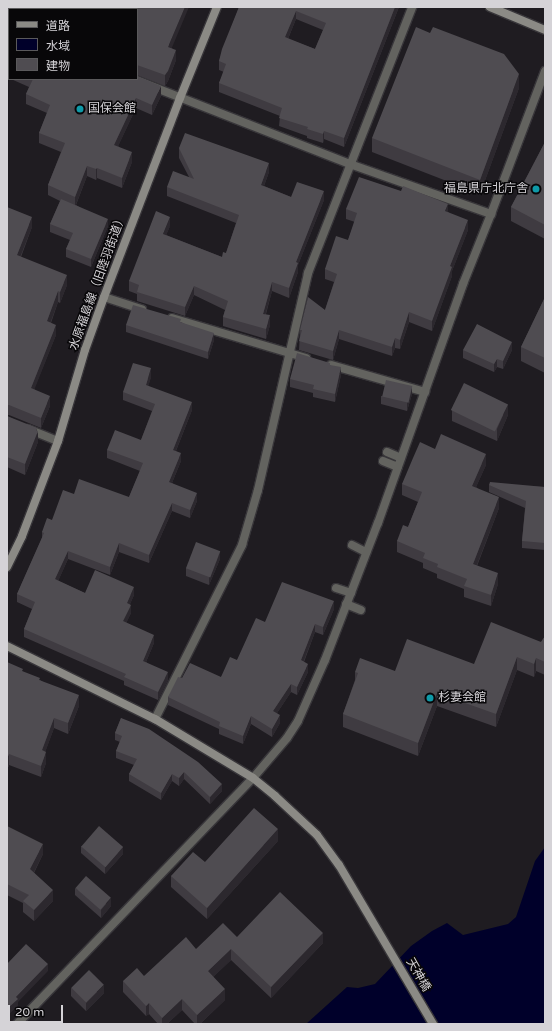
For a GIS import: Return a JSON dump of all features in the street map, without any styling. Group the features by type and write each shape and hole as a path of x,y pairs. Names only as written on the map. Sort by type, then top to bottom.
{"main road":[{"name":"水原福島線（旧陸羽街道）","path":"7,567 22,536 58,441 85,350 104,297 180,98 217,7"},
{"path":"490,7 545,30"},
{"name":"天神橋","path":"7,646 155,718 253,778 292,811 317,835 339,865 433,1024"}],"street":[{"path":"155,718 242,545 258,490 308,273 412,7"},
{"path":"17,1024 253,778 287,738 298,721 325,660 398,467 463,284 492,214 545,71"},
{"path":"135,80 350,164 492,214"},
{"path":"104,297 149,311"},
{"path":"164,316 425,392"},
{"path":"22,426 58,441"},
{"path":"387,452 401,458"},
{"path":"383,461 398,467"},
{"path":"352,545 366,552"},
{"path":"336,588 350,593"},
{"path":"346,604 361,610"}],"water":[{"path":"545,847 545,1024 306,1024 347,987 358,988 375,984 411,946 432,931 447,923 463,935 508,924 516,917 535,861"}],"building":[{"path":"185,7 168,47 176,50 165,75 138,65 138,8 102,8"},
{"path":"239,7 395,7 344,138 324,131 323,134 307,129 308,127 279,118 282,108 219,83 226,64 219,61 222,49","holes":["296,11 326,23 315,49 285,37"]},
{"path":"416,27 430,33 433,27 504,54 519,74 480,180 372,138"},
{"path":"138,76 161,86 152,105 136,98 114,145 132,152 122,178 97,168 87,166 75,197 48,185 65,143 39,133 50,105 26,94 33,80 138,80"},
{"path":"185,133 269,163 261,185 291,197 297,182 324,191 296,262 298,263 289,288 272,282 263,314 270,315 266,329 223,317 228,301 194,286 185,307 137,292 139,285 129,281 156,211 170,217 163,234 222,257 223,252 226,253 239,215 167,187 173,171 194,179 179,148"},
{"name":"福島県庁北庁舎","path":"545,142 545,225 511,207"},
{"path":"359,177 401,191 403,186 448,204 445,211 468,220 450,266 452,267 432,321 409,312 400,340 395,338 392,347 339,330 333,351 299,341 302,330 300,330 308,297 325,310 337,274 325,269 336,236 348,240 357,213 346,209"},
{"path":"61,199 108,219 91,259 66,249 73,233 50,224"},
{"path":"7,207 32,217 17,255 67,275 60,292 58,291 47,321 56,325 31,388 50,396 41,418 7,405"},
{"path":"545,297 545,358 521,347"},
{"path":"133,305 181,319 180,322 214,333 208,352 126,325"},
{"path":"477,324 512,342 503,361 497,359 494,364 463,350"},
{"path":"297,353 330,363 330,365 341,367 335,394 313,389 314,385 290,379"},
{"path":"133,363 151,368 146,385 192,402 173,450 181,453 169,482 197,493 190,510 172,503 149,555 119,543 110,567 68,551 55,579 85,593 95,570 134,587 127,603 131,605 123,621 154,635 143,661 168,672 158,692 124,677 126,674 24,629 35,602 17,594 44,533 42,532 47,518 52,520 63,490 74,494 79,479 129,497 143,463 107,450 115,430 141,440 155,404 123,392"},
{"path":"386,380 412,386 408,403 382,397"},
{"path":"464,383 508,404 495,431 451,410"},
{"path":"7,416 37,428 36,430 38,431 25,464 7,457"},
{"path":"441,434 486,454 472,486 499,497 473,564 498,573 491,595 464,586 467,579 437,567 438,564 423,558 425,553 397,541 403,525 408,527 422,492 402,484 420,442 435,449"},
{"path":"490,482 545,487 545,543 522,541 526,501 489,485"},
{"path":"196,542 220,551 210,577 186,568"},
{"path":"282,582 334,601 323,627 315,624 301,660 308,664 297,687 291,684 273,711 280,715 272,729 251,716 243,736 219,726 220,722 168,697 178,677 182,678 190,663 221,677 230,657 237,660 256,618 265,622"},
{"path":"491,622 541,642 545,636 545,662 536,658 534,664 517,657 496,714 437,693 418,743 343,714 358,673 355,672 360,658 395,671 407,639 474,664"},
{"path":"7,662 23,669 22,671 40,678 39,680 79,695 68,723 54,718 42,750 46,752 41,766 9,754 7,759"},
{"path":"121,718 149,729 198,762 222,784 210,797 184,772 179,778 172,774 161,793 129,774 137,759 116,751 122,736 115,733"},
{"path":"254,808 278,829 207,908 171,876 193,852 205,862"},
{"path":"7,826 43,844 30,869 53,890 34,910 23,901 29,895 7,884"},
{"path":"99,826 123,847 105,867 81,846"},
{"path":"86,876 111,898 100,910 76,888"},
{"path":"280,892 323,933 271,987 231,949 208,971 225,989 197,1015 182,999 162,1018 149,1003 146,1006 123,981 137,968 144,976 186,937 196,949 223,923 237,937"},
{"path":"26,944 48,964 16,997 18,999 7,1009 7,964"},
{"path":"89,970 104,985 86,1003 71,988"}],"place":[{"name":"国保会館","path":"80,109"},
{"name":"福島県庁北庁舎","path":"536,189"},
{"name":"杉妻会館","path":"430,698"}]}
